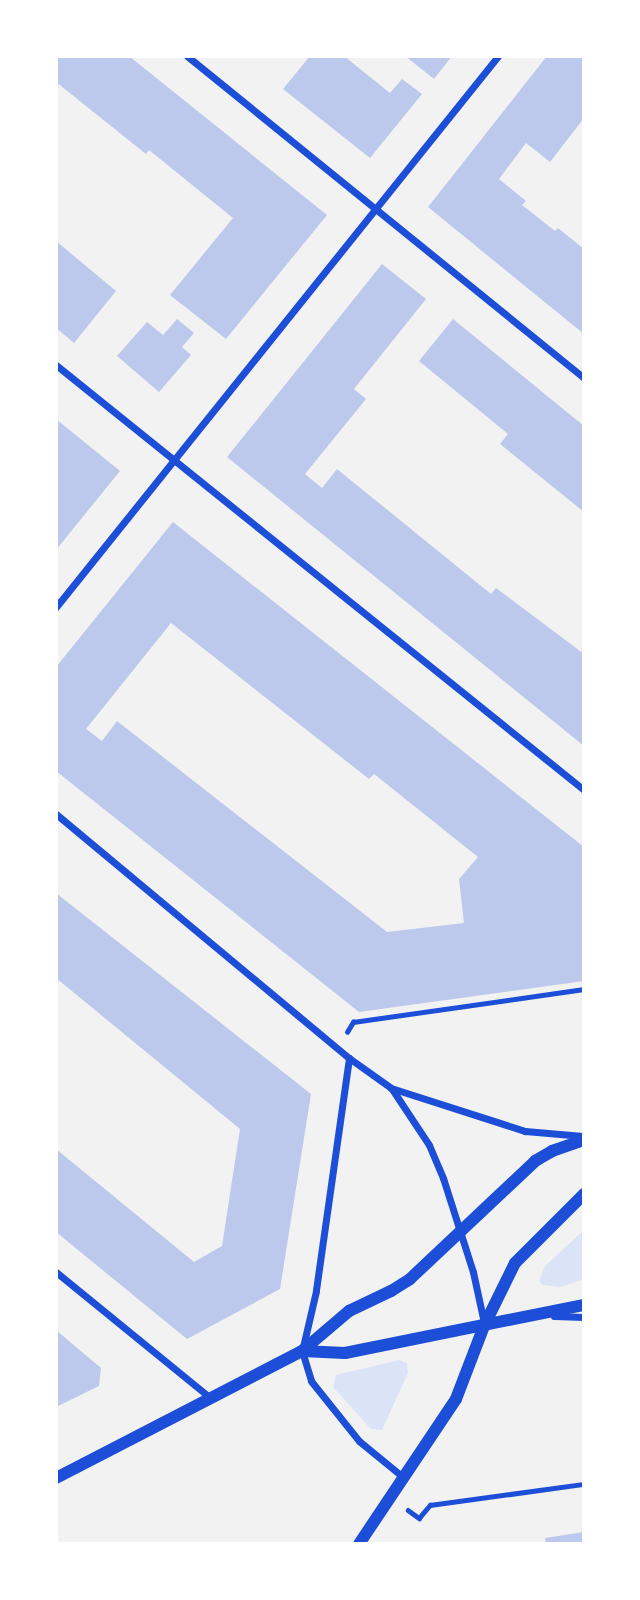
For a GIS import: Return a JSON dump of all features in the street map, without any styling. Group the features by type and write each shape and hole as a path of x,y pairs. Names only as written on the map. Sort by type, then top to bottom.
{"street":[{"path":"187,56 584,378"},
{"path":"56,607 498,56"},
{"path":"56,365 584,790"},
{"path":"56,814 349,1058 391,1088 525,1131 584,1138"},
{"path":"349,1058 316,1291 302,1351 311,1381 359,1441 403,1477"},
{"path":"391,1088 429,1145 461,1233 484,1326"},
{"path":"56,1478 302,1351 349,1311 391,1292 410,1279 535,1161 584,1138"},
{"path":"359,1544 456,1399 484,1326 515,1263 584,1194"},
{"path":"56,1272 209,1397"},
{"path":"302,1351 345,1353 584,1305"},
{"path":"536,1316 584,1317"}],"path":[{"path":"338,1048 353,1021 584,989"},
{"path":"390,1498 419,1518 430,1505 584,1484"}],"shaded area":[{"path":"584,1230 584,1279 561,1287 543,1285 539,1281 545,1266"},
{"path":"399,1360 407,1363 408,1373 382,1430 371,1429 333,1387 336,1375"}],"building":[{"path":"56,56 129,56 327,215 226,339 170,295 233,218 149,150 146,154 56,82"},
{"path":"310,56 344,56 390,93 402,79 422,94 370,158 283,89"},
{"path":"405,56 452,56 434,79"},
{"path":"547,56 584,56 584,118 550,162 526,143 499,179 526,201 522,205 555,231 558,228 584,249 584,334 428,207"},
{"path":"56,241 116,291 74,343 56,328"},
{"path":"382,264 426,299 354,389 366,399 305,474 322,488 337,469 491,594 496,588 584,654 584,746 227,457"},
{"path":"177,319 194,333 182,347 191,355 159,392 117,356 147,322 163,335"},
{"path":"453,319 584,426 584,512 500,444 508,434 419,361"},
{"path":"56,419 120,471 56,550"},
{"path":"173,522 584,847 584,981 359,1012 56,771 56,667","holes":["171,623 369,779 374,774 478,857 459,879 464,923 387,932 117,721 102,741 86,729"]},
{"path":"56,893 311,1094 280,1289 187,1339 56,1232 56,1149 194,1262 222,1246 240,1129 56,978"},
{"path":"56,1330 101,1368 99,1386 56,1407"},
{"path":"584,1532 584,1544 546,1544 545,1538"}]}
